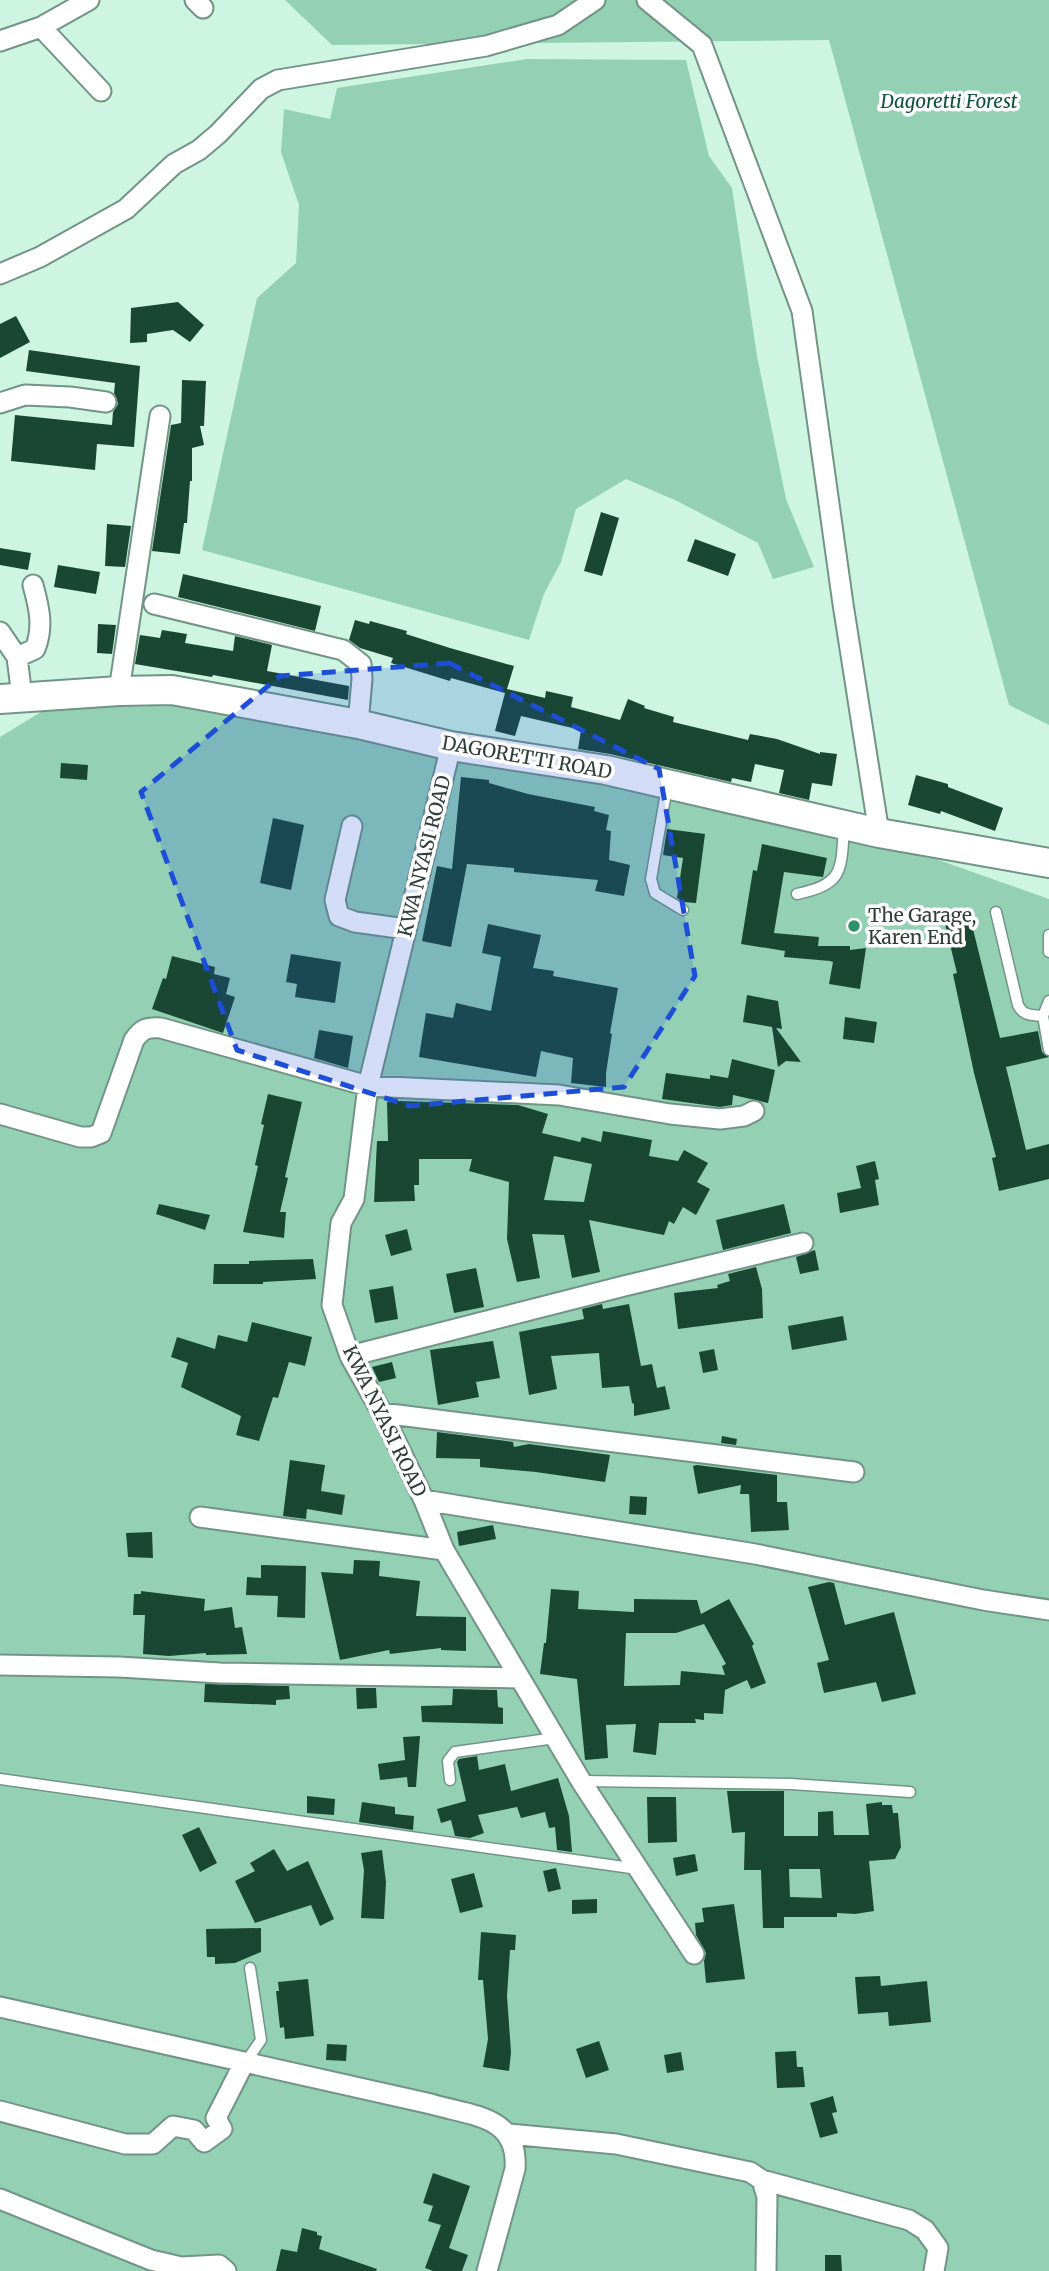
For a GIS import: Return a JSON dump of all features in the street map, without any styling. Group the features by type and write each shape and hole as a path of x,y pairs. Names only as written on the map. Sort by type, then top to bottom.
{"main road":[{"name":"DAGORETTI ROAD","path":"11,698 172,690 358,724 451,746 606,769 879,833 1049,863"}],"street":[{"path":"0,41 41,27 89,0"},
{"path":"0,274 40,257 126,209 174,164 199,150 218,134 261,89 278,80 486,46 558,24 595,0"},
{"path":"647,0 702,45 802,311 843,604 879,833"},
{"path":"41,27 101,91"},
{"path":"0,403 25,395 106,402"},
{"path":"119,691 160,416"},
{"path":"17,657 35,649 38,641 40,610 33,585"},
{"path":"154,604 343,650 361,664 358,724"},
{"path":"0,632 17,657 11,698"},
{"name":"KWA NYASI ROAD","path":"451,746 368,1086 354,1199 341,1223 332,1305 350,1356 425,1500 444,1550 581,1781 694,1954"},
{"path":"352,826 335,900 339,916 355,922 406,929"},
{"path":"0,1114 80,1137 101,1133 134,1040 142,1029 151,1027 174,1031 368,1086 559,1095 670,1114 720,1119 744,1116 754,1111"},
{"path":"350,1356 803,1243"},
{"path":"382,1413 854,1472"},
{"path":"425,1500 755,1554 983,1600 1049,1610"},
{"path":"200,1517 444,1550"},
{"path":"0,1665 119,1667 220,1673 519,1678"},
{"path":"0,2007 431,2104 496,2122 509,2134 516,2155 515,2169 486,2271"},
{"path":"0,2111 125,2144 153,2144 173,2126 194,2130 204,2141 222,2129 216,2118 244,2063"},
{"path":"509,2134 616,2144 750,2172 762,2180 909,2220 925,2230 937,2248 934,2271"},
{"path":"762,2180 767,2197 766,2271"},
{"path":"0,2199 151,2260 181,2267 219,2265 226,2271"}],"lane":[{"path":"667,783 651,879 655,893 683,910"},
{"path":"797,894 821,888 837,875 842,858 844,824"},
{"path":"996,912 1017,1005 1021,1012 1027,1015 1044,1016"},
{"path":"1049,934 1049,952"},
{"path":"1049,1001 1044,1016 1049,1050"},
{"path":"450,1780 448,1761 455,1752 555,1738"},
{"path":"0,1779 639,1869"},
{"path":"581,1781 791,1784 910,1792"},
{"path":"244,2063 261,2040 250,1968"}],"highlighted area":[{"path":"449,663 659,769 695,976 624,1087 410,1106 237,1050 141,792 280,676"}],"green space":[{"name":"Dagoretti Forest","path":"285,0 1049,0 1049,725 1009,705 829,40 332,45"},
{"path":"527,59 686,60 709,156 732,188 757,356 786,499 814,567 773,579 758,543 677,501 626,479 576,509 561,562 544,594 529,640 202,550 257,298 296,263 299,205 281,152 284,109 330,119 337,88"},
{"path":"95,679 336,720 692,773 1049,899 1049,2271 0,2271 0,737"}],"building":[{"path":"178,302 204,325 190,342 173,330 147,334 147,342 130,343 131,308"},
{"path":"16,316 30,342 0,358 0,324"},
{"path":"29,350 140,366 134,447 97,444 95,470 11,461 15,415 112,425 113,412 118,404 114,393 115,383 26,371"},
{"path":"182,380 206,381 204,426 200,426 204,445 192,448 192,481 180,554 152,551 171,425 181,423"},
{"path":"601,512 619,518 602,576 584,571"},
{"path":"107,524 131,526 125,567 105,566"},
{"path":"695,539 736,554 728,576 687,561"},
{"path":"0,548 31,553 28,570 0,565"},
{"path":"58,565 100,572 96,594 54,587"},
{"path":"183,574 321,606 315,631 178,597"},
{"path":"355,620 369,624 370,621 407,631 406,634 514,666 507,689 545,698 546,691 573,697 571,707 620,720 628,699 645,706 644,708 674,717 673,722 748,740 750,734 777,739 820,754 837,754 832,786 812,783 809,800 779,793 784,770 755,764 751,782 732,778 731,782 578,749 581,730 521,716 515,736 495,731 505,693 451,678 450,681 391,663 393,658 360,648 349,640"},
{"path":"98,624 116,625 112,654 97,653"},
{"path":"162,630 187,634 185,643 233,651 235,636 272,645 267,671 349,686 348,700 213,675 212,677 135,664 140,635 160,638"},
{"path":"61,763 88,765 87,780 60,778"},
{"path":"916,775 948,784 948,787 1003,808 995,831 941,811 940,814 908,805"},
{"path":"461,777 489,780 489,783 528,794 595,807 594,811 609,815 606,830 611,831 609,860 630,865 624,896 595,891 598,880 514,872 514,868 467,864 451,947 422,941 437,866 452,869"},
{"path":"273,818 304,825 291,890 260,883"},
{"path":"667,829 705,834 696,903 683,902 677,898 683,858 663,855"},
{"path":"762,844 827,858 823,877 784,872 774,933 819,937 818,946 850,946 850,950 866,948 860,989 829,984 833,962 784,957 785,951 741,944 753,870 757,871"},
{"path":"969,913 1000,1038 1038,1031 1042,1052 1049,1057 1006,1067 1026,1150 1049,1144 1049,1179 999,1191 992,1158 996,1157 974,1073 953,974 957,973 944,920"},
{"path":"488,924 541,935 533,968 554,971 553,976 618,988 610,1033 606,1087 571,1083 573,1058 541,1051 536,1077 419,1057 426,1013 453,1018 456,1003 491,1011 501,957 482,953"},
{"path":"291,954 341,962 335,1003 295,997 297,984 286,982"},
{"path":"172,956 215,967 214,974 230,978 226,994 235,997 223,1033 152,1009 163,978 166,979"},
{"path":"747,995 778,1001 782,1029 776,1028 801,1062 786,1061 778,1067 772,1027 743,1022"},
{"path":"845,1017 877,1022 874,1043 843,1039"},
{"path":"319,1030 353,1036 348,1068 314,1058"},
{"path":"732,1059 775,1070 768,1103 733,1095 732,1105 720,1107 662,1099 666,1073 710,1079 710,1075 728,1078"},
{"path":"268,1094 302,1102 280,1212 286,1212 284,1238 243,1232 258,1166 255,1165"},
{"path":"387,1102 518,1105 548,1114 542,1133 580,1142 582,1137 601,1142 603,1131 652,1140 649,1156 678,1161 684,1150 708,1163 697,1182 710,1189 696,1215 683,1207 674,1224 669,1221 664,1235 589,1220 600,1272 572,1278 564,1235 532,1234 540,1278 517,1282 507,1239 509,1182 469,1171 472,1159 419,1159 419,1185 414,1185 415,1201 374,1202 377,1141 388,1141","holes":["554,1156 592,1164 584,1202 544,1200"]},
{"path":"875,1161 879,1179 875,1180 879,1205 840,1213 837,1193 861,1188 856,1166"},
{"path":"159,1204 210,1215 205,1230 156,1214"},
{"path":"784,1204 791,1233 723,1250 716,1220"},
{"path":"407,1229 412,1250 391,1256 385,1235"},
{"path":"815,1250 819,1270 800,1274 796,1257"},
{"path":"313,1259 316,1279 263,1284 213,1284 214,1264"},
{"path":"756,1267 762,1289 763,1318 678,1329 674,1293 718,1288 717,1285 730,1281 728,1274"},
{"path":"476,1268 484,1307 454,1313 446,1274"},
{"path":"393,1286 398,1319 375,1323 369,1290"},
{"path":"602,1304 603,1309 629,1304 641,1366 652,1364 657,1388 665,1386 670,1409 634,1416 629,1386 602,1388 599,1353 551,1356 557,1389 529,1395 519,1332 584,1319 582,1309"},
{"path":"843,1316 847,1340 792,1350 788,1326"},
{"path":"252,1322 312,1337 305,1366 289,1362 278,1398 273,1397 259,1441 236,1435 241,1416 181,1387 188,1363 171,1357 177,1337 215,1349 218,1335 247,1342"},
{"path":"493,1341 500,1378 476,1382 479,1397 438,1405 430,1350"},
{"path":"714,1349 718,1370 703,1373 699,1352"},
{"path":"392,1362 396,1378 379,1382 372,1367"},
{"path":"437,1432 513,1442 514,1447 529,1444 610,1455 605,1482 480,1467 480,1459 436,1458"},
{"path":"722,1436 737,1439 736,1445 721,1443"},
{"path":"290,1460 325,1465 321,1491 345,1495 342,1515 307,1509 306,1519 283,1516"},
{"path":"693,1466 777,1475 777,1502 787,1502 789,1530 751,1532 749,1494 740,1494 741,1485 698,1494"},
{"path":"630,1496 647,1497 646,1515 629,1514"},
{"path":"493,1525 496,1539 459,1546 457,1532"},
{"path":"152,1532 153,1558 128,1557 126,1533"},
{"path":"354,1560 380,1561 379,1576 420,1581 416,1616 466,1617 466,1651 441,1648 390,1654 389,1650 340,1660 321,1572 353,1574"},
{"path":"261,1565 306,1566 305,1618 277,1617 278,1596 246,1595 247,1577 261,1578"},
{"path":"834,1583 845,1625 894,1612 916,1694 882,1702 876,1682 824,1693 817,1663 829,1660 808,1587"},
{"path":"551,1589 579,1591 578,1609 634,1612 634,1599 697,1600 701,1614 729,1599 754,1644 752,1646 766,1683 751,1689 747,1680 725,1690 723,1714 704,1713 704,1720 695,1719 696,1723 659,1723 656,1755 633,1752 636,1724 606,1725 608,1758 585,1760 577,1679 540,1674","holes":["704,1624 726,1664 722,1666 725,1675 681,1671 680,1685 624,1686 626,1633 676,1633"]},
{"path":"141,1591 205,1599 204,1611 232,1607 235,1628 242,1627 247,1654 143,1654 145,1615 133,1615 134,1594 141,1594"},
{"path":"205,1684 289,1686 290,1699 276,1700 276,1705 204,1702"},
{"path":"356,1688 376,1688 377,1708 357,1709"},
{"path":"453,1689 497,1690 498,1707 503,1708 503,1724 422,1722 421,1706 452,1705"},
{"path":"420,1736 416,1787 408,1787 407,1777 380,1780 378,1764 405,1760 403,1737"},
{"path":"477,1756 479,1770 505,1764 511,1791 558,1778 569,1816 572,1852 557,1850 555,1827 549,1828 545,1812 521,1818 517,1807 478,1815 484,1833 470,1838 455,1836 451,1820 441,1823 437,1809 466,1801 457,1762 459,1759"},
{"path":"727,1791 784,1791 784,1836 818,1836 818,1812 833,1811 834,1835 869,1835 866,1804 882,1802 882,1805 892,1805 893,1813 898,1813 901,1847 895,1859 869,1861 874,1911 837,1913 837,1917 784,1917 784,1928 763,1928 761,1870 744,1870 745,1832 732,1833","holes":["789,1869 820,1869 822,1898 790,1897"]},
{"path":"307,1796 335,1799 334,1815 307,1813"},
{"path":"647,1797 676,1797 677,1842 648,1843"},
{"path":"362,1802 395,1807 395,1814 414,1816 413,1830 359,1822"},
{"path":"199,1827 217,1863 200,1872 182,1835"},
{"path":"274,1849 287,1871 308,1861 334,1919 320,1926 311,1905 255,1923 235,1881 255,1871 250,1863"},
{"path":"382,1850 386,1882 384,1919 361,1918 364,1870 361,1853"},
{"path":"695,1854 698,1871 676,1876 673,1858"},
{"path":"556,1868 561,1889 548,1892 543,1871"},
{"path":"474,1873 483,1907 460,1913 451,1879"},
{"path":"597,1899 597,1913 572,1914 572,1900"},
{"path":"734,1904 745,1979 706,1983 706,1953 696,1935 695,1923 704,1922 702,1908"},
{"path":"261,1928 261,1952 235,1963 215,1964 215,1957 207,1957 206,1929"},
{"path":"481,1932 516,1935 515,1950 510,1950 507,1996 511,2052 509,2071 483,2067 488,2039 483,1980 478,1980"},
{"path":"880,1976 881,1986 927,1981 931,2022 889,2026 888,2012 858,2014 855,1977"},
{"path":"308,1979 314,2036 285,2039 284,2027 280,2028 276,1991 279,1991 278,1982"},
{"path":"599,2041 609,2070 586,2078 576,2049"},
{"path":"327,2044 347,2045 346,2061 326,2060"},
{"path":"796,2051 797,2067 803,2067 805,2087 777,2088 775,2052"},
{"path":"681,2052 684,2070 667,2073 664,2055"},
{"path":"833,2096 837,2112 832,2113 838,2133 820,2138 810,2103"},
{"path":"433,2173 470,2186 449,2248 468,2255 462,2271 433,2271 425,2268 441,2225 428,2221 433,2206 423,2203"},
{"path":"302,2228 322,2236 319,2249 377,2269 376,2271 276,2271 281,2249 297,2252"},
{"path":"825,2255 841,2255 842,2271 825,2271"}],"place":[{"name":"The Garage, Karen End","path":"854,926"}]}
